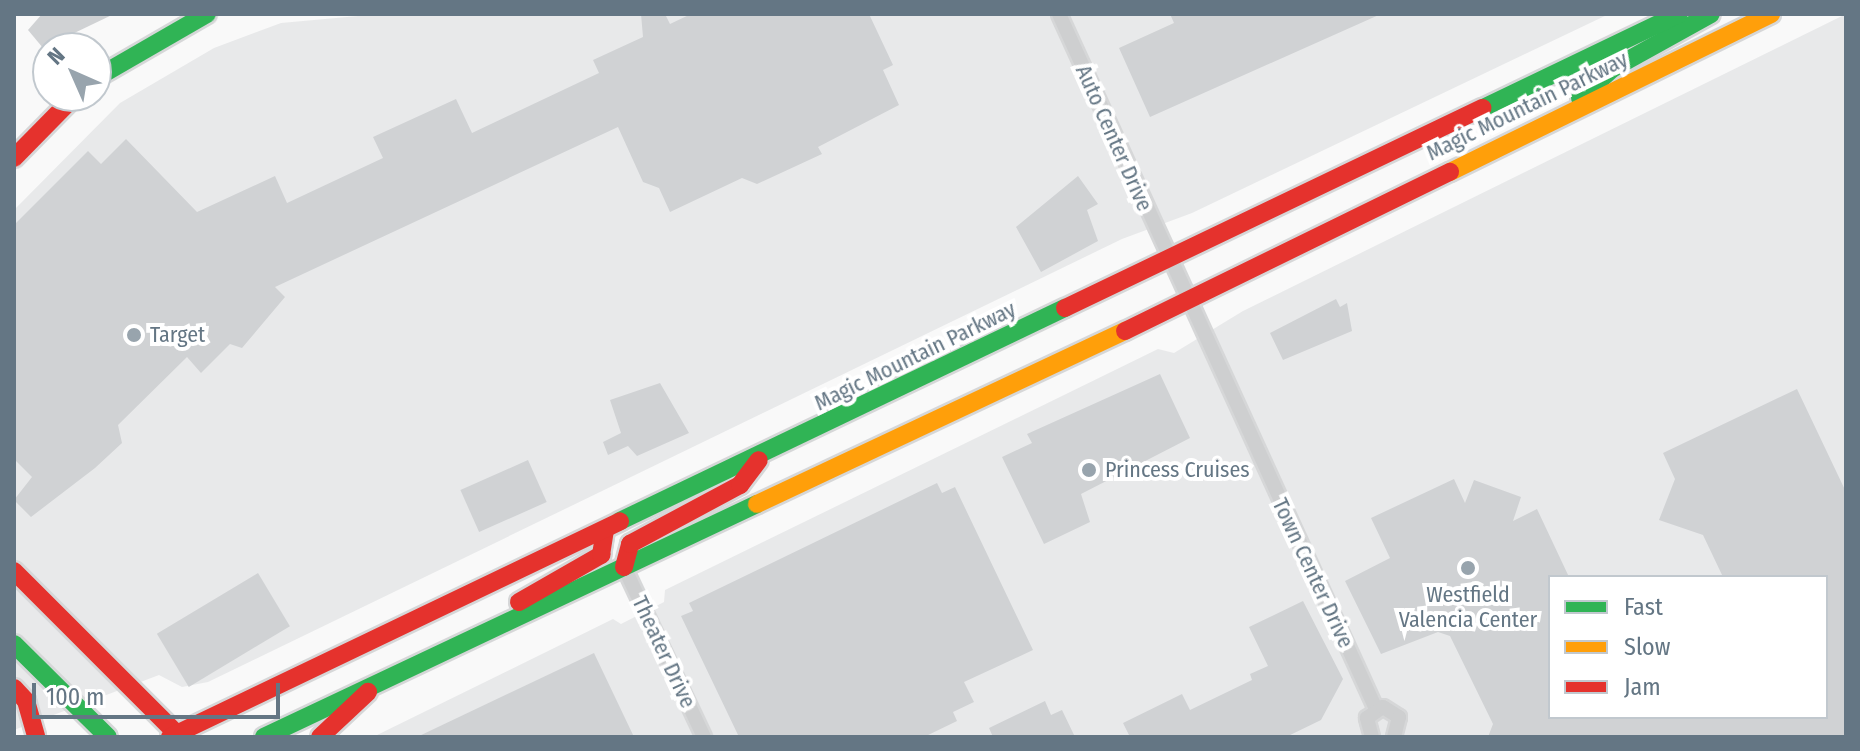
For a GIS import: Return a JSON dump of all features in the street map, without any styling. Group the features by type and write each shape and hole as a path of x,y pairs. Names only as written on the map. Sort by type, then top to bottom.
{"main road":[{"path":"112,69 207,14"},
{"name":"Magic Mountain Parkway","path":"175,736 1170,263 1679,14"},
{"path":"1562,115 1612,69 1711,14"},
{"name":"Magic Mountain Parkway","path":"264,737 1188,301 1771,14"},
{"path":"14,158 59,112"},
{"path":"624,567 630,544 740,485 762,456"},
{"path":"449,650 489,618 592,562 606,548 605,529"},
{"path":"14,571 175,736"},
{"path":"14,644 108,737"},
{"path":"320,737 340,726 373,686"},
{"path":"14,688 36,737"}],"street":[{"name":"Auto Center Drive","path":"1059,14 1170,263"},
{"name":"Town Center Drive","path":"1170,263 1376,709 1399,717 1394,737"},
{"name":"Theater Drive","path":"624,567 704,737"},
{"path":"1366,735 1376,709"}],"shaded area":[{"path":"380,14 1609,14 1192,213 1122,239 208,682 182,687 159,675 14,730 14,210 120,103 214,48 281,23"},
{"path":"1846,14 1846,737 373,737 613,619 621,624 664,602 665,590 1158,349 1174,353 1243,311"}],"building":[{"path":"42,14 114,14 76,32 32,32 32,35 28,30"},
{"path":"641,14 665,14 670,24 691,14 869,14 893,65 883,70 899,105 818,147 822,154 757,184 742,178 670,212 659,188 643,182 618,127 275,287 285,297 242,348 230,344 201,373 187,357 118,425 122,443 95,468 31,517 14,500 32,477 14,459 14,225 88,151 101,164 126,139 197,212 275,176 287,203 383,158 373,137 456,99 472,133 599,73 593,60 643,37"},
{"path":"1170,14 1381,14 1150,117 1119,48 1174,23"},
{"path":"1078,176 1098,204 1087,210 1098,241 1041,272 1016,227"},
{"path":"1336,299 1340,307 1347,303 1352,331 1283,360 1270,333"},
{"name":"Princess Cruises","path":"1160,374 1190,438 1081,494 1090,522 1044,544 1002,457 1032,443 1027,434"},
{"path":"660,383 689,433 637,456 628,446 608,455 603,442 621,433 610,400"},
{"name":"Westfield Valencia Center","path":"1797,389 1846,492 1846,737 1488,737 1493,724 1450,636 1438,632 1381,654 1345,581 1390,558 1371,518 1454,479 1465,503 1474,480 1521,497 1513,521 1537,509 1568,575 1548,575 1548,719 1828,719 1828,575 1722,575 1703,535 1659,520 1675,479 1663,453"},
{"path":"528,460 547,502 479,532 460,490"},
{"path":"937,483 942,493 955,487 1033,650 964,682 974,702 953,712 957,721 924,737 739,737 681,616 693,611 689,603"},
{"path":"258,573 290,626 189,687 157,634"},
{"path":"1303,601 1343,679 1321,720 1286,737 1130,737 1123,723 1182,694 1190,710 1252,680 1250,674 1268,666 1249,627"},
{"path":"594,653 634,737 417,737"},
{"path":"1045,701 1051,715 1062,710 1075,737 993,737 989,728"}],"traffic: fast":[{"path":"112,69 207,14"},
{"path":"1483,108 1679,14"},
{"path":"1580,98 1612,69 1711,14"},
{"path":"620,521 1065,308"},
{"path":"264,737 757,504"},
{"path":"14,644 108,737"}],"traffic: slow":[{"path":"1450,172 1771,14"},
{"path":"757,504 1125,331"}],"traffic: jam":[{"path":"1065,308 1483,108"},
{"path":"14,158 59,112"},
{"path":"1125,331 1450,172"},
{"path":"624,567 630,544 740,485 759,460"},
{"path":"170,737 620,521"},
{"path":"519,602 601,555 605,529"},
{"path":"14,571 180,737"},
{"path":"14,688 26,701 36,737"},
{"path":"320,737 368,692"}],"place":[{"name":"Target","path":"134,335"},
{"name":"Princess Cruises","path":"1089,470"},
{"name":"Westfield Valencia Center","path":"1468,568"}]}
